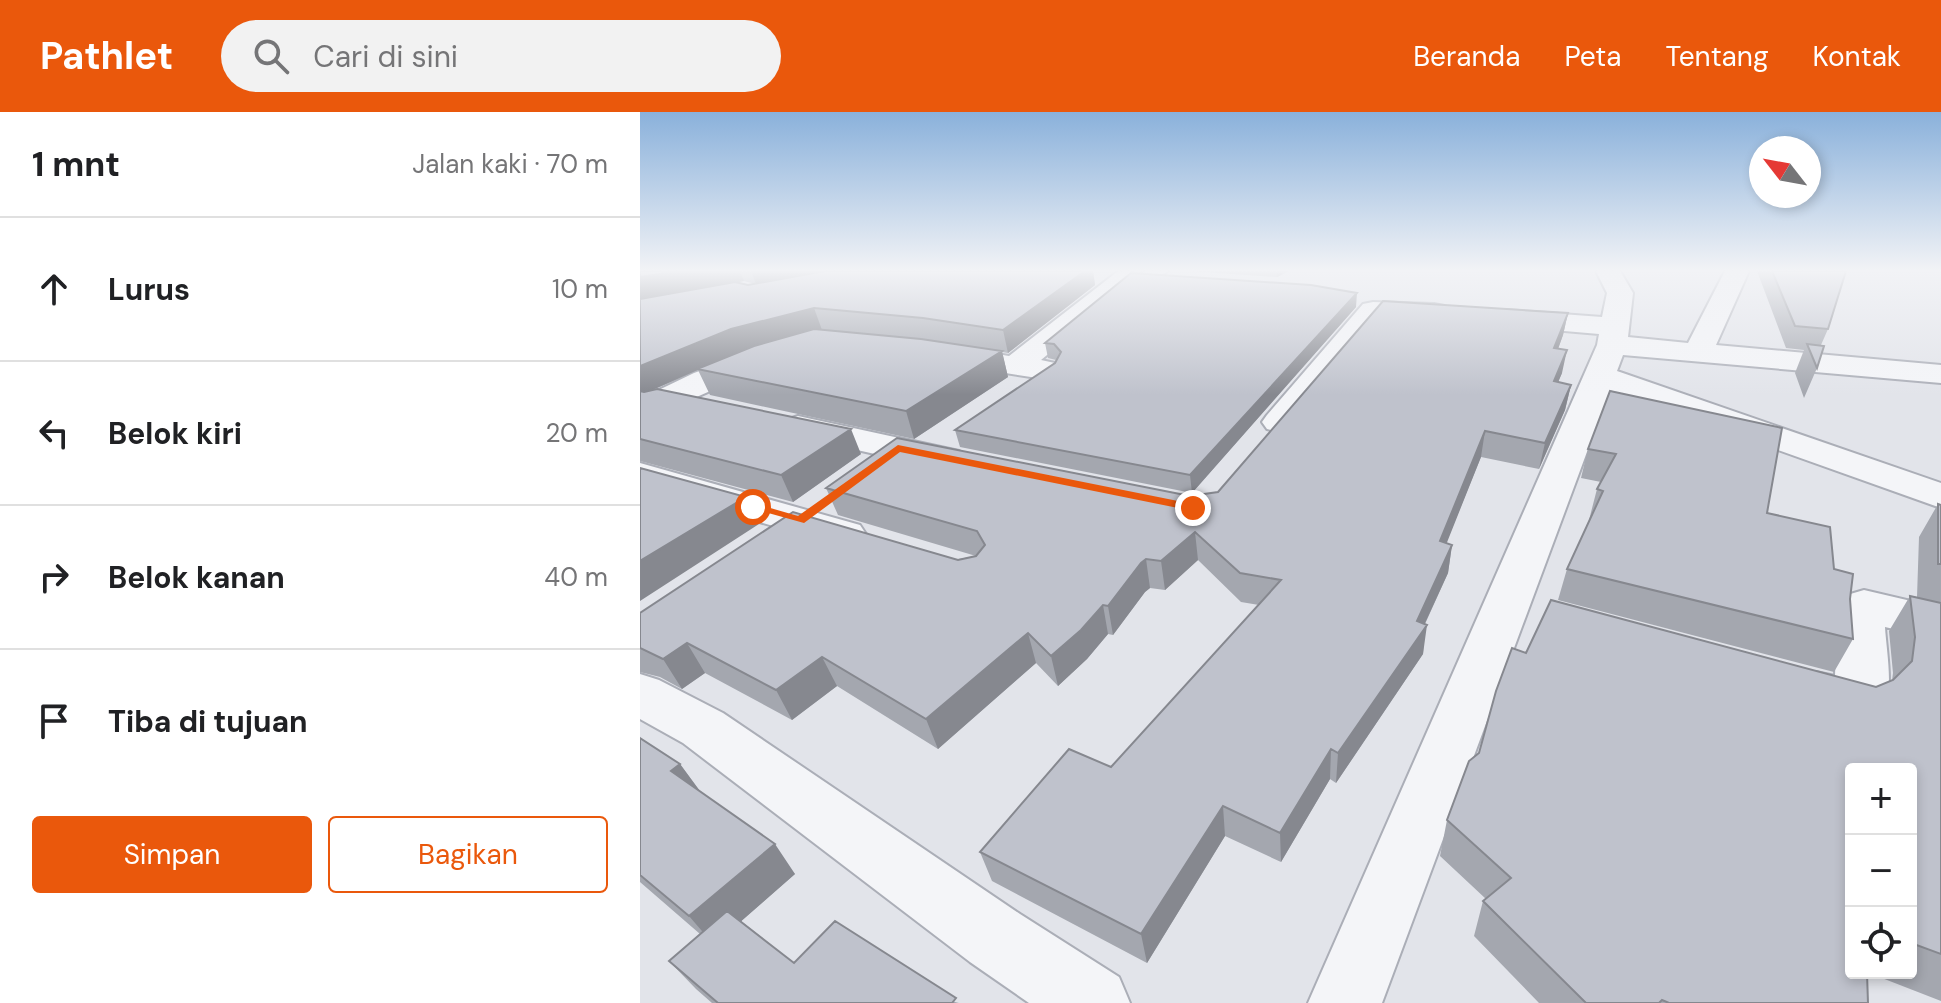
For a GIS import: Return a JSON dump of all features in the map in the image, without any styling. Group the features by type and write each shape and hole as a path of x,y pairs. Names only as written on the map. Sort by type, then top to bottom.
{"street":[{"path":"915,351 1013,380 1089,313"},
{"path":"1262,442 1371,313"},
{"path":"1423,313 1470,315 1609,349 1941,496"},
{"path":"1348,1002 1527,612 1609,349 1616,313"},
{"path":"1698,352 1717,313"},
{"path":"1609,349 1698,352 1941,374"},
{"path":"653,406 782,351"},
{"path":"653,406 712,409"},
{"path":"759,419 981,466"},
{"path":"763,545 850,484 909,452 952,435"},
{"path":"640,475 885,545"},
{"path":"1773,680 1852,700 1861,695 1863,689 1861,609 1864,606 1941,624"},
{"path":"640,694 703,728 793,795 1093,1003"}],"building":[{"path":"640,313 796,313 731,329 640,366"},
{"path":"864,313 1027,313 1003,330"},
{"path":"1082,313 1339,313 1190,475 955,430 1055,363 1061,352 1054,344 1045,343"},
{"path":"1373,313 1568,313 1554,348 1567,350 1554,381 1571,385 1545,443 1485,431 1440,541 1452,545 1417,621 1427,625 1338,753 1331,749 1280,833 1223,806 1141,934 980,852 1069,749 1111,767 1281,580 1240,573 1195,532 1161,561 1146,559 1141,563 1108,606 1103,605 1081,630 1051,656 1028,633 926,719 822,657 776,690 687,643 663,659 640,648 640,613 793,512 958,560 976,556 985,545 977,531 826,488 897,438 1190,496 1218,492"},
{"path":"1789,313 1833,313 1828,329 1795,326"},
{"path":"814,329 921,339 1002,351 906,411 697,369 754,346"},
{"path":"1807,344 1824,346 1817,368"},
{"path":"657,389 851,429 781,475 640,439 640,391"},
{"path":"1610,391 1782,428 1767,513 1830,527 1834,569 1853,574 1850,599 1853,639 1567,569 1603,491 1597,489 1616,454 1588,449"},
{"path":"640,468 746,497 640,561"},
{"path":"1938,504 1941,505 1941,564 1938,564"},
{"path":"1910,596 1941,603 1941,954 1917,945 1917,763 1845,763 1845,979 1867,979 1868,1003 1669,1003 1662,1000 1659,1003 1586,1003 1483,901 1511,878 1447,820 1469,761 1479,753 1512,648 1526,653 1551,600 1876,687 1893,680 1912,661 1915,637"},
{"path":"640,738 680,764 671,771 775,844 689,916 640,875"},
{"path":"727,911 794,963 835,921 956,998 952,1003 718,1003 669,961"}],"route":[{"path":"753,507 800,520 898,449 1193,508"}]}
